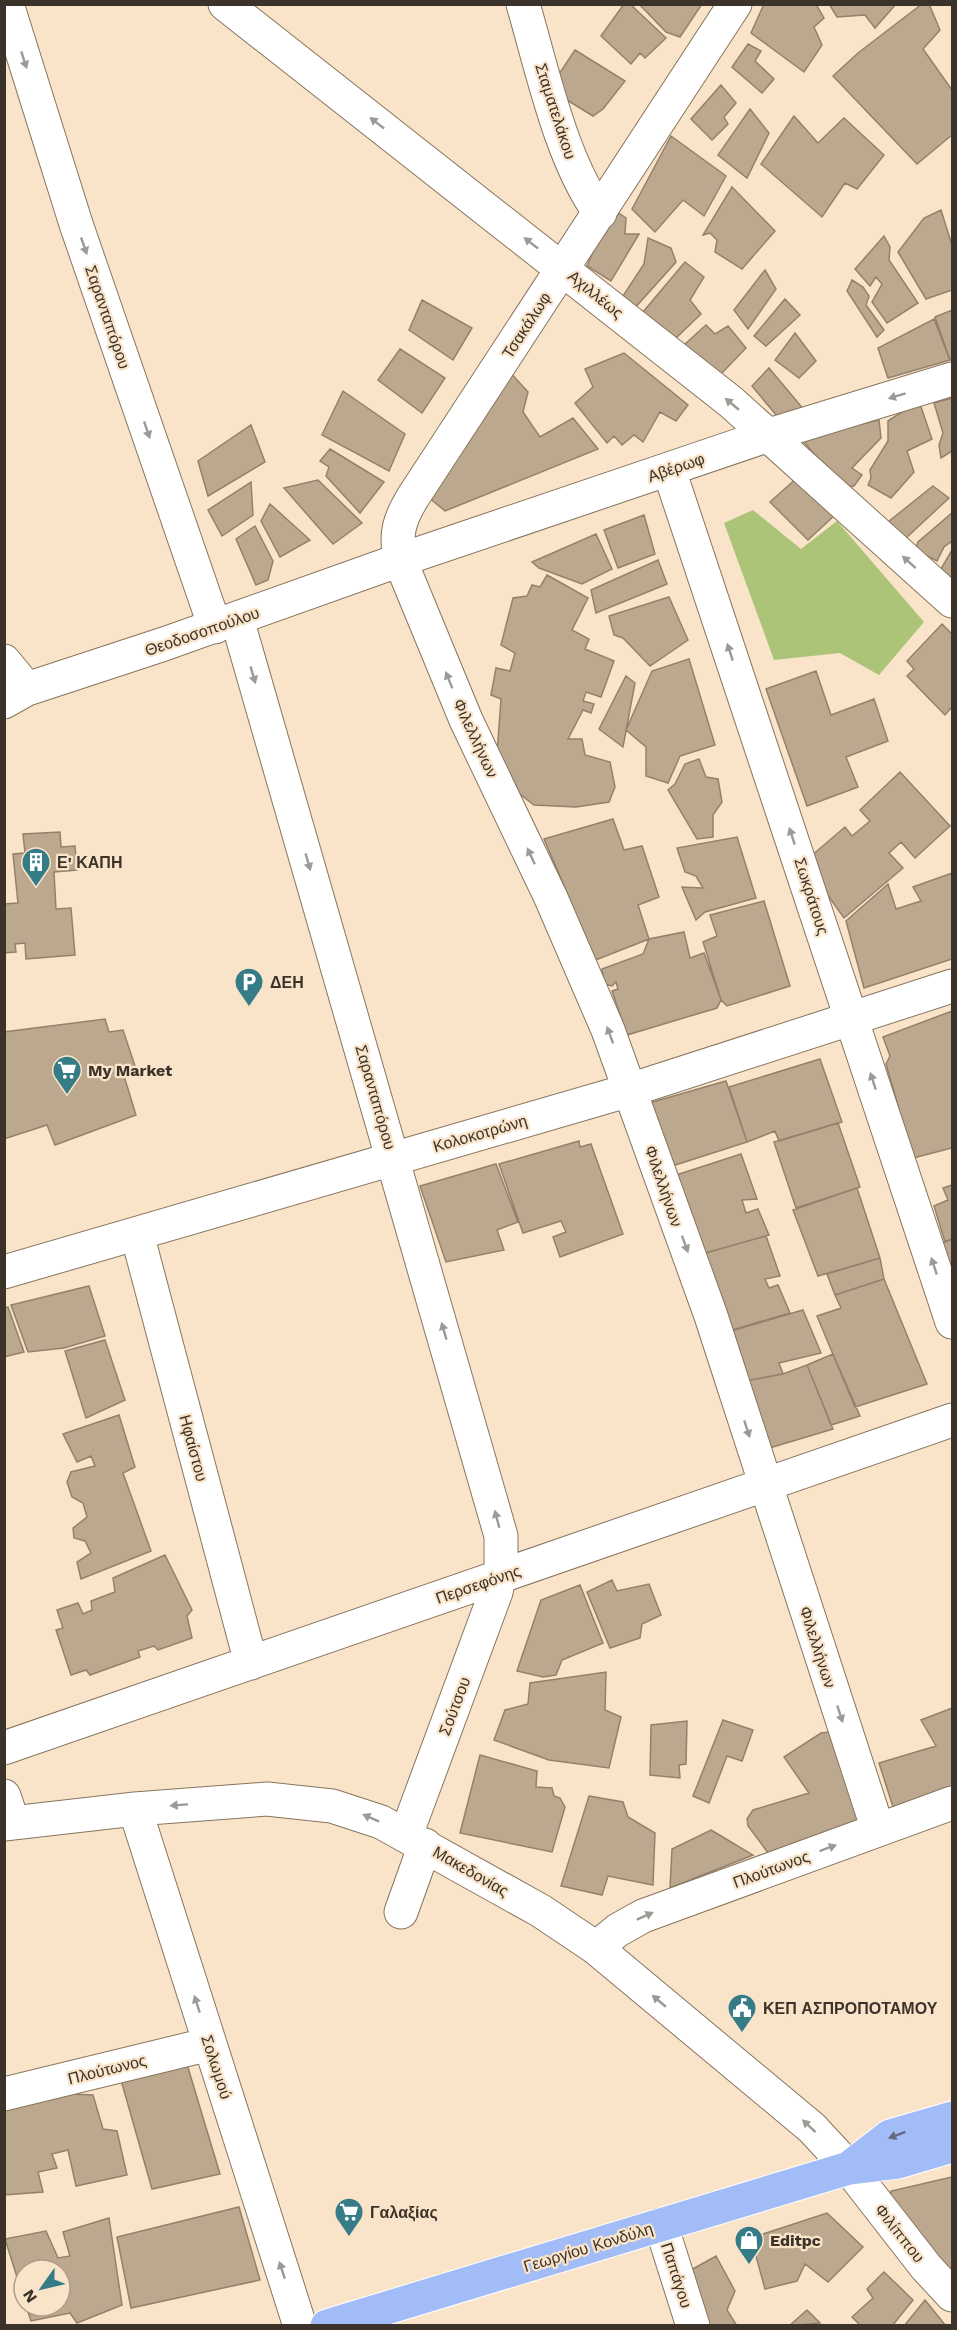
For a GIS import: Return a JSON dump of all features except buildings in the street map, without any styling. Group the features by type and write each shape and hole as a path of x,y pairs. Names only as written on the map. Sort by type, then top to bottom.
{"main road":[{"name":"Γεωργίου Κονδύλη","path":"849,2168 890,2136 952,2118"},
{"name":"Γεωργίου Κονδύλη","path":"327,2325 849,2168 898,2162 952,2146"}],"street":[{"name":"Σαρανταπόρου","path":"7,4 76,224 226,623 394,1157 500,1530 500,1576"},
{"name":"Αχιλλέως","path":"225,4 564,268 769,435 952,601"},
{"name":"Σταματελάκου","path":"523,4 574,169 586,195 600,213"},
{"name":"Τσακάλωφ","path":"400,561 397,542 401,516 735,4"},
{"name":"Αβέρωφ","path":"400,561 769,435 952,379"},
{"name":"Σωκράτους","path":"669,470 952,1322"},
{"name":"Θεοδοσοπούλου","path":"16,695 400,561"},
{"name":"Φιλελλήνων","path":"400,561 466,720 592,990 630,1090 711,1316 878,1830"},
{"path":"4,661 16,695"},
{"name":"Κολοκοτρώνη","path":"4,1272 630,1090 952,986"},
{"name":"Ηφαίστου","path":"137,1234 251,1663"},
{"name":"Περσεφόνης","path":"4,1748 952,1420"},
{"name":"Σούτσου","path":"401,1912 415,1840 500,1576"},
{"name":"Μακεδονίας","path":"7,1814 135,1809 254,1799 297,1801 361,1814 415,1840 567,1927 596,1948 812,2128 849,2168"},
{"name":"Πλούτωνος","path":"596,1948 618,1930 643,1916 952,1803"},
{"name":"Σολωμού","path":"135,1809 300,2325"},
{"name":"Πλούτωνος","path":"4,2094 210,2044"},
{"name":"Φιλίππου","path":"849,2168 926,2267 952,2295"},
{"name":"Παπάγου","path":"661,2225 693,2325"}],"green space":[{"path":"753,510 801,549 837,521 924,622 879,675 840,653 774,660 724,523"}],"place":[{"name":"Ε' ΚΑΠΗ","path":"36,888"},
{"name":"ΔΕΗ","path":"249,1008"},
{"name":"My Market","path":"67,1096"},
{"name":"ΚΕΠ ΑΣΠΡΟΠΟΤΑΜΟΥ","path":"742,2034"},
{"name":"Γαλαξίας","path":"349,2238"},
{"name":"Editpc","path":"749,2266"}]}
